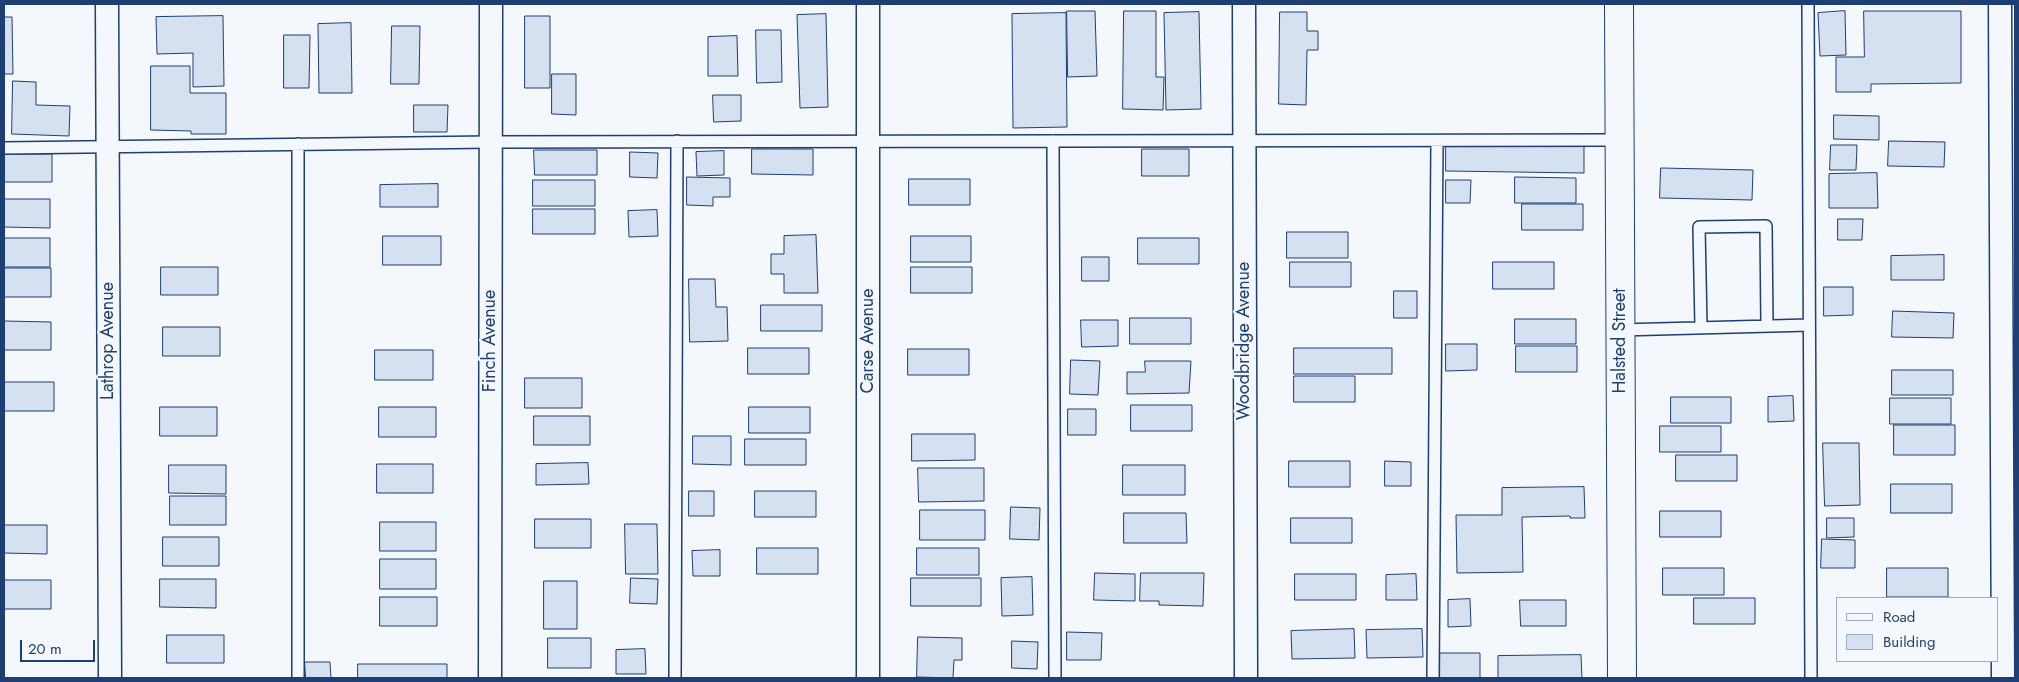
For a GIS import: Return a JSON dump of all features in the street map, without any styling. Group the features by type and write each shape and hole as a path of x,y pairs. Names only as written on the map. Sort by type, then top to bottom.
{"main road":[{"name":"Halsted Street","path":"1619,4 1622,678"}],"street":[{"name":"Lathrop Avenue","path":"107,4 110,678"},
{"name":"Finch Avenue","path":"490,678 492,4"},
{"name":"Carse Avenue","path":"868,4 868,678"},
{"name":"Woodbridge Avenue","path":"1244,4 1246,678"},
{"path":"2000,4 2003,678"}],"lane":[{"path":"1808,4 1811,678"},
{"path":"4,148 677,141 1620,140"},
{"path":"675,678 677,141"},
{"path":"1053,141 1055,678"},
{"path":"1433,678 1437,141"},
{"path":"298,144 298,678"},
{"path":"1701,328 1699,227 1766,226 1767,326"},
{"path":"1620,330 1810,324"}],"building":[{"path":"1067,11 1095,11 1097,76 1068,77"},
{"path":"1124,11 1156,11 1156,77 1164,77 1163,110 1123,109"},
{"path":"1845,11 1846,55 1820,56 1818,13"},
{"path":"1864,11 1961,11 1961,83 1871,84 1871,92 1836,92 1836,57 1864,57"},
{"path":"1199,12 1201,109 1166,110 1164,13"},
{"path":"1280,12 1307,12 1307,31 1318,31 1318,50 1307,50 1306,105 1279,104"},
{"path":"1066,13 1067,127 1013,128 1012,14"},
{"path":"826,14 828,107 800,108 797,15"},
{"path":"223,16 224,86 193,87 193,53 157,54 156,17"},
{"path":"525,16 550,16 550,88 525,88"},
{"path":"4,17 12,17 13,74 4,74"},
{"path":"351,23 352,93 319,93 318,24"},
{"path":"392,26 420,26 419,84 391,84"},
{"path":"756,30 781,30 782,82 757,83"},
{"path":"284,35 310,35 309,88 284,88"},
{"path":"737,36 738,76 708,76 708,37"},
{"path":"151,66 190,66 190,93 226,93 226,134 191,134 191,131 151,130"},
{"path":"552,74 576,74 576,115 552,114"},
{"path":"13,81 36,82 36,105 70,106 69,136 12,134"},
{"path":"713,95 741,95 741,121 714,122"},
{"path":"414,105 448,105 447,132 414,132"},
{"path":"1834,115 1879,116 1879,140 1834,139"},
{"path":"1889,141 1945,142 1944,167 1888,166"},
{"path":"1446,145 1584,146 1584,173 1446,171"},
{"path":"1831,145 1857,145 1856,170 1830,170"},
{"path":"752,149 813,149 813,175 752,174"},
{"path":"1142,149 1189,149 1189,176 1142,176"},
{"path":"534,150 597,150 597,175 535,175"},
{"path":"724,151 724,175 697,176 696,152"},
{"path":"630,152 658,153 657,178 630,177"},
{"path":"4,154 52,154 52,182 4,182"},
{"path":"1661,168 1753,170 1752,200 1660,198"},
{"path":"1877,173 1878,208 1829,208 1829,174"},
{"path":"687,177 730,178 730,197 713,197 713,206 687,205"},
{"path":"1515,177 1576,178 1576,203 1515,203"},
{"path":"909,179 970,179 970,205 909,205"},
{"path":"533,180 595,180 595,206 533,206"},
{"path":"1446,180 1471,180 1470,203 1446,203"},
{"path":"438,184 438,207 380,207 380,185"},
{"path":"4,199 50,199 50,228 4,227"},
{"path":"1522,204 1583,204 1583,230 1522,230"},
{"path":"533,209 595,209 595,234 533,234"},
{"path":"657,210 658,236 629,237 628,211"},
{"path":"1838,219 1863,219 1862,240 1838,240"},
{"path":"1287,232 1348,232 1348,258 1287,258"},
{"path":"816,235 818,293 784,293 784,274 771,274 771,254 784,254 784,236"},
{"path":"383,236 441,236 441,265 383,265"},
{"path":"911,236 971,236 971,262 911,262"},
{"path":"4,238 50,238 50,267 4,267"},
{"path":"1138,238 1199,238 1199,264 1138,264"},
{"path":"1944,255 1944,280 1891,280 1891,256"},
{"path":"1082,257 1109,257 1109,281 1082,281"},
{"path":"1290,262 1351,262 1351,287 1290,287"},
{"path":"1493,262 1554,262 1554,289 1493,289"},
{"path":"161,267 218,267 218,295 161,295"},
{"path":"911,267 972,267 972,293 911,293"},
{"path":"4,268 51,268 51,297 4,297"},
{"path":"689,279 715,279 716,307 727,307 728,341 690,342"},
{"path":"1824,287 1853,287 1853,315 1824,316"},
{"path":"1394,291 1417,291 1417,318 1394,318"},
{"path":"761,305 822,305 822,331 761,331"},
{"path":"1893,311 1954,313 1953,338 1892,337"},
{"path":"1130,318 1191,318 1191,344 1130,344"},
{"path":"1515,319 1576,319 1576,344 1515,344"},
{"path":"1081,320 1118,320 1118,346 1082,347"},
{"path":"4,321 51,322 51,350 4,350"},
{"path":"163,327 220,327 220,356 163,356"},
{"path":"1446,344 1477,344 1477,370 1446,371"},
{"path":"1516,346 1577,346 1577,372 1516,372"},
{"path":"748,348 809,348 809,374 748,374"},
{"path":"1294,348 1392,348 1392,374 1294,374"},
{"path":"908,349 969,349 969,375 908,375"},
{"path":"375,350 433,350 433,380 375,380"},
{"path":"1071,360 1100,361 1098,395 1070,394"},
{"path":"1145,361 1191,361 1189,393 1127,394 1127,372 1145,372"},
{"path":"1892,370 1953,370 1953,395 1892,395"},
{"path":"1294,376 1355,376 1355,402 1294,402"},
{"path":"525,378 582,378 582,408 525,408"},
{"path":"4,382 54,382 54,411 4,411"},
{"path":"1793,396 1794,421 1768,422 1768,397"},
{"path":"1671,397 1731,397 1731,423 1671,423"},
{"path":"1890,398 1951,398 1951,424 1890,424"},
{"path":"1131,405 1192,405 1192,431 1131,431"},
{"path":"160,407 217,407 217,436 160,436"},
{"path":"379,407 436,407 436,437 379,437"},
{"path":"749,407 810,407 810,433 749,433"},
{"path":"1068,409 1096,409 1096,435 1068,435"},
{"path":"534,416 590,416 590,445 534,445"},
{"path":"1894,425 1955,425 1955,455 1894,455"},
{"path":"1660,426 1721,426 1721,452 1660,452"},
{"path":"912,434 975,434 975,460 912,461"},
{"path":"693,436 731,436 731,465 693,464"},
{"path":"745,439 806,439 806,465 745,465"},
{"path":"1823,443 1859,443 1860,505 1825,506"},
{"path":"1676,455 1737,455 1737,481 1676,481"},
{"path":"1289,461 1350,461 1350,487 1289,487"},
{"path":"1385,461 1411,462 1411,486 1385,486"},
{"path":"588,463 589,484 536,485 536,464"},
{"path":"377,464 433,464 433,493 377,493"},
{"path":"169,465 226,465 226,494 169,493"},
{"path":"1123,465 1185,465 1185,495 1123,495"},
{"path":"918,468 984,468 984,501 919,502"},
{"path":"1891,484 1952,484 1952,513 1891,513"},
{"path":"1584,487 1585,518 1570,518 1570,516 1522,517 1523,572 1457,573 1456,515 1502,515 1502,488"},
{"path":"689,491 714,491 714,516 689,516"},
{"path":"755,491 816,491 816,517 755,517"},
{"path":"170,496 226,496 226,525 170,525"},
{"path":"1011,507 1040,508 1039,540 1010,539"},
{"path":"920,510 985,510 985,540 920,540"},
{"path":"1660,511 1721,511 1721,537 1660,537"},
{"path":"1124,513 1186,513 1187,543 1124,543"},
{"path":"1291,518 1352,518 1352,543 1291,543"},
{"path":"1827,518 1854,518 1854,537 1827,538"},
{"path":"535,519 591,519 591,548 535,548"},
{"path":"380,522 436,522 436,551 380,551"},
{"path":"625,524 657,524 658,574 626,574"},
{"path":"4,525 47,525 47,554 4,553"},
{"path":"163,537 219,537 219,566 163,566"},
{"path":"1822,539 1855,540 1855,568 1821,568"},
{"path":"757,548 818,548 818,574 757,574"},
{"path":"917,548 979,548 979,575 917,575"},
{"path":"720,550 720,576 693,576 692,551"},
{"path":"380,559 436,559 436,589 380,589"},
{"path":"1663,568 1724,568 1724,595 1663,595"},
{"path":"1887,568 1948,568 1948,597 1887,597"},
{"path":"1095,573 1135,574 1135,601 1094,600"},
{"path":"1141,573 1204,573 1203,606 1159,605 1159,601 1140,601"},
{"path":"1295,574 1356,574 1356,600 1295,600"},
{"path":"1416,574 1417,600 1386,600 1386,575"},
{"path":"1032,577 1033,615 1002,616 1001,578"},
{"path":"631,578 658,579 657,604 630,603"},
{"path":"911,578 981,578 981,606 911,606"},
{"path":"160,579 216,579 216,608 160,607"},
{"path":"4,580 51,580 51,609 4,609"},
{"path":"544,581 577,581 577,629 544,629"},
{"path":"380,597 437,597 437,626 380,626"},
{"path":"1694,598 1755,598 1755,624 1694,624"},
{"path":"1470,599 1471,626 1448,627 1448,600"},
{"path":"1520,600 1566,600 1566,626 1521,626"},
{"path":"1354,629 1355,658 1292,659 1291,631"},
{"path":"1422,629 1423,657 1367,658 1366,630"},
{"path":"1067,632 1102,633 1101,660 1067,660"},
{"path":"167,635 224,635 224,663 167,663"},
{"path":"918,637 962,638 962,660 954,660 953,678 917,677"},
{"path":"548,638 591,638 591,668 548,668"},
{"path":"1012,641 1038,642 1037,669 1012,668"},
{"path":"645,649 646,674 616,674 616,650"},
{"path":"1440,653 1480,653 1480,678 1440,678"},
{"path":"1581,655 1582,678 1498,678 1498,656"},
{"path":"305,662 330,662 331,678 306,678"},
{"path":"358,664 447,664 447,678 358,678"}]}
